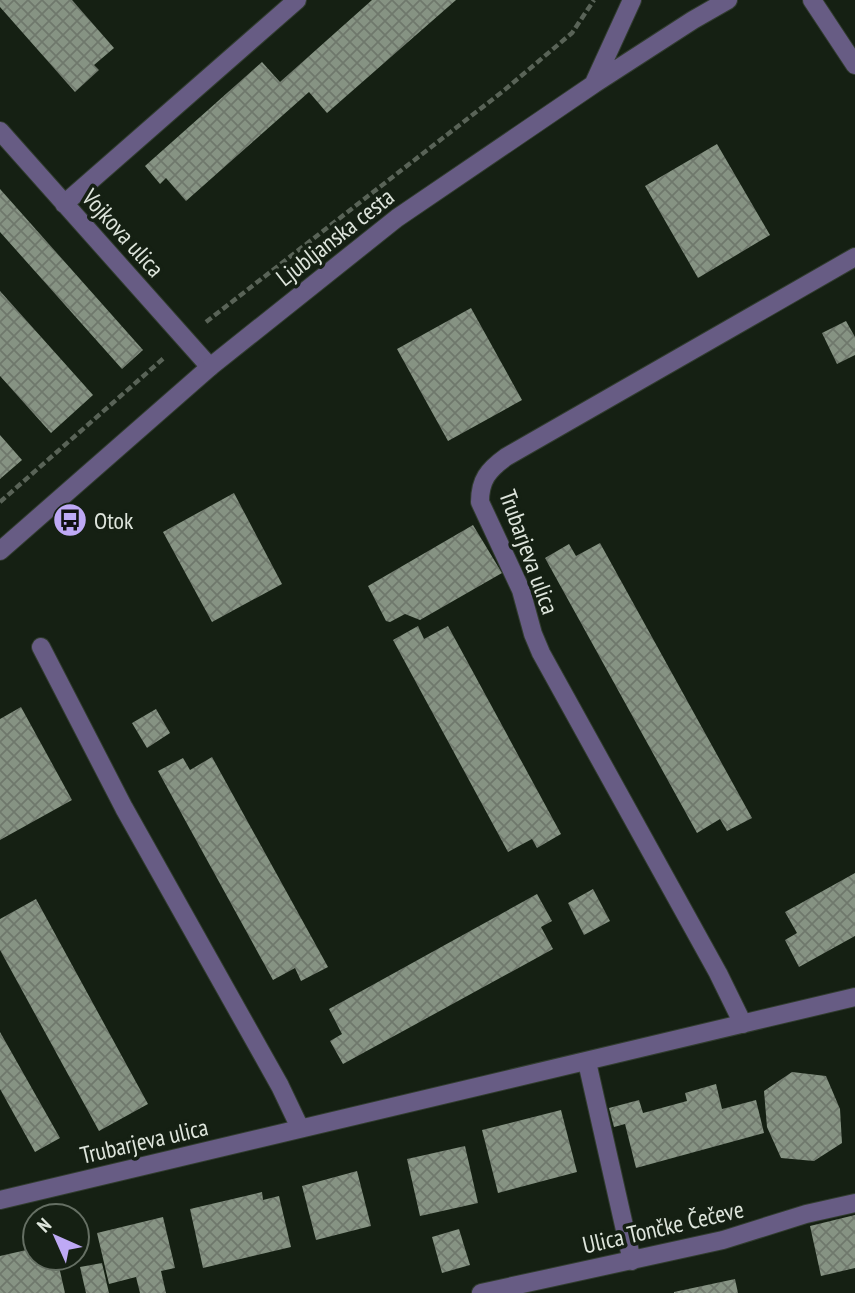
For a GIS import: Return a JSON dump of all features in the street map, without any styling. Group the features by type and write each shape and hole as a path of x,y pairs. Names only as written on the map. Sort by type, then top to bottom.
{"street":[{"path":"64,204 296,0"},
{"path":"594,84 632,0"},
{"name":"Ljubljanska cesta","path":"0,551 210,367 397,218 594,84 729,0"},
{"path":"813,0 855,65"},
{"name":"Vojkova ulica","path":"0,131 210,367"},
{"name":"Trubarjeva ulica","path":"743,1024 718,972 541,653 521,590 480,502 480,487 488,470 506,457 855,257"},
{"path":"41,648 124,808 280,1086 299,1128"},
{"name":"Trubarjeva ulica","path":"0,1200 855,997"},
{"path":"587,1062 632,1261"},
{"name":"Ulica Tončke Čečeve","path":"481,1293 723,1240 855,1202"}],"path":[{"path":"0,502 185,339 502,92 572,33 594,0"}],"building":[{"path":"0,0 72,0 114,48 94,65 99,70 75,92 0,7"},
{"path":"372,0 456,0 327,113 309,92 186,201 166,178 160,184 145,166 262,62 280,82"},
{"path":"717,144 770,235 698,278 645,186"},
{"path":"0,189 143,350 122,369 0,232"},
{"path":"0,291 93,395 51,433 0,376"},
{"path":"471,308 522,400 448,441 397,349"},
{"path":"846,321 855,337 855,355 837,364 822,333"},
{"path":"0,435 22,460 0,479"},
{"path":"234,493 282,584 212,622 163,532"},
{"path":"473,525 502,573 420,620 405,614 390,622 386,621 368,586"},
{"path":"600,543 752,818 727,831 720,819 697,833 545,558 569,544 576,556"},
{"path":"418,626 424,639 448,626 561,834 537,848 532,839 508,852 393,640"},
{"path":"21,707 72,800 0,840 0,719"},
{"path":"156,709 170,733 147,748 132,723"},
{"path":"212,757 328,967 301,981 295,968 273,980 158,771 183,758 190,770"},
{"path":"855,873 855,936 799,967 785,940 797,933 785,912"},
{"path":"593,889 610,921 584,935 568,903"},
{"path":"537,894 552,921 541,927 553,949 343,1064 330,1041 342,1034 329,1009"},
{"path":"36,899 148,1104 99,1131 0,950 0,919"},
{"path":"0,1032 60,1138 35,1152 0,1089"},
{"path":"792,1072 826,1076 840,1109 842,1143 814,1161 781,1158 767,1127 764,1091"},
{"path":"716,1084 722,1109 756,1100 764,1133 636,1168 625,1124 614,1127 609,1108 639,1100 643,1113 687,1101 685,1093"},
{"path":"561,1110 577,1172 498,1193 482,1130"},
{"path":"465,1146 478,1203 420,1216 407,1159"},
{"path":"357,1171 371,1226 316,1240 302,1186"},
{"path":"262,1192 263,1200 279,1196 291,1247 203,1268 190,1209"},
{"path":"855,1215 855,1268 821,1276 810,1226"},
{"path":"163,1217 175,1268 161,1271 166,1293 140,1293 136,1277 109,1284 97,1233"},
{"path":"459,1229 470,1265 442,1273 432,1237"},
{"path":"21,1251 21,1272 60,1272 65,1293 0,1293 0,1256"},
{"path":"102,1263 109,1293 86,1293 81,1272 91,1272 91,1265"},
{"path":"735,1279 738,1293 674,1293 674,1292"}],"place":[{"name":"Otok","path":"70,520"}]}
